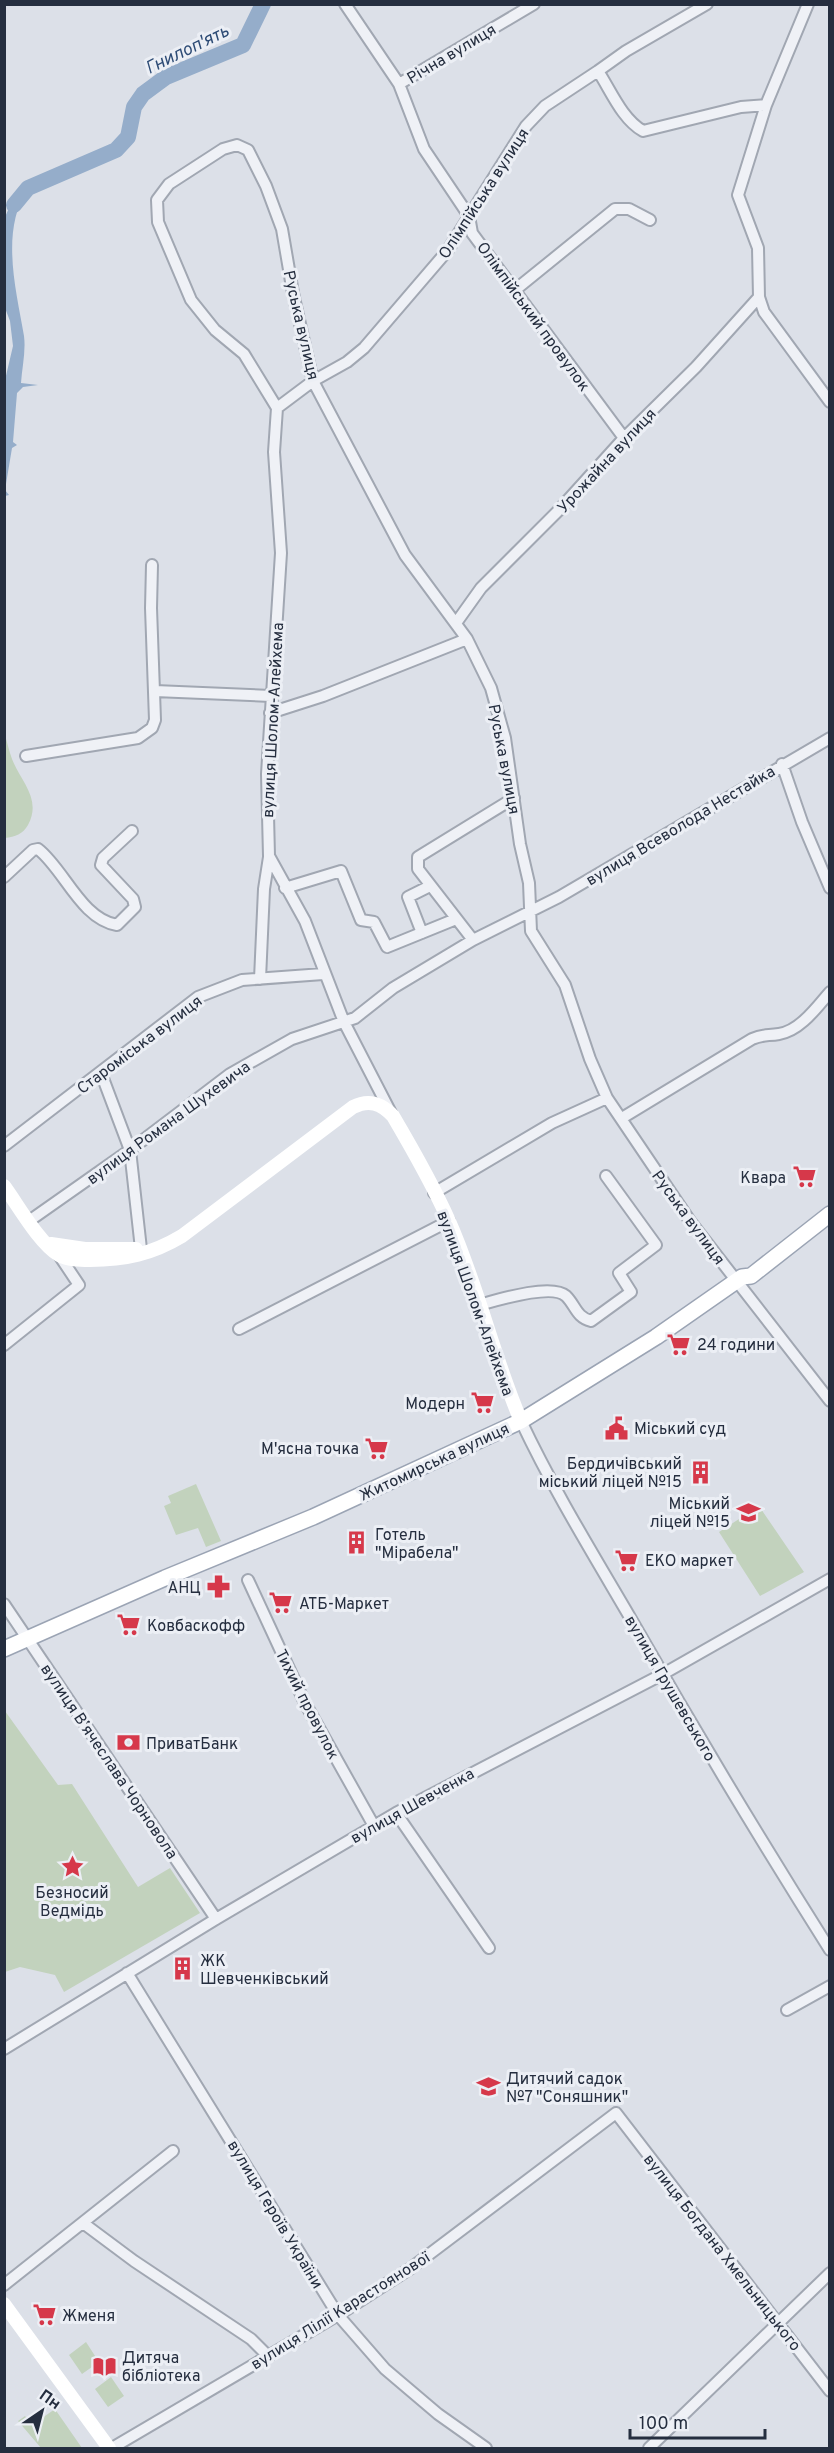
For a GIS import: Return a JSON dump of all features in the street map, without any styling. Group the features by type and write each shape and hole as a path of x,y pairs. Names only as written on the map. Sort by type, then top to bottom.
{"main road":[{"path":"4,1186 46,1243 59,1255 84,1260 111,1260 142,1256 182,1236 353,1107 364,1103 379,1104 393,1116"},
{"name":"вулиця Шолом-Алейхема","path":"393,1116 449,1221 494,1354 521,1421"},
{"path":"740,1279 745,1269 830,1202"},
{"name":"Житомирська вулиця","path":"4,1649 313,1517 521,1421 647,1343 740,1279 751,1276 830,1214"},
{"path":"46,1243 85,1249 158,1248"},
{"path":"4,2304 110,2448"}],"street":[{"name":"Олімпійський провулок","path":"345,4 399,84 424,149 469,216 472,233 624,438"},
{"name":"Річна вулиця","path":"399,84 534,4"},
{"name":"Олімпійська вулиця","path":"277,408 313,381 347,362 364,348 423,280 469,216 526,126 544,106 626,51 707,4"},
{"path":"808,4 766,105 738,195 758,248 759,297 764,312 830,402"},
{"path":"598,71 626,115 635,126 643,130 741,107 766,105"},
{"name":"Руська вулиця","path":"277,408 244,354 215,330 191,300 158,222 157,200 162,191 182,174 223,149 237,145 248,150 266,186 282,229 293,293 313,381 357,459 405,555 467,639 491,688 505,738 520,844 529,883 531,931 546,959 565,985 590,1059 607,1098 690,1221 740,1279 830,1401"},
{"path":"515,290 615,209 629,209 650,220"},
{"name":"Урожайна вулиця","path":"456,623 482,588 558,511 624,438 696,368 759,297"},
{"name":"вулиця Шолом-Алейхема","path":"277,408 274,452 281,553 270,713 267,834 269,856 305,921 323,974 344,1022 393,1116"},
{"path":"26,756 146,735 155,720 151,608 153,565"},
{"path":"270,713 323,696 467,639"},
{"path":"155,691 271,696"},
{"name":"вулиця Всеволода Нестайка","path":"530,910 586,881 782,764 830,738"},
{"path":"782,764 802,822 830,888"},
{"path":"472,940 418,869 418,857 514,798"},
{"path":"4,877 33,849 38,849 76,895 103,920 117,925 135,906 133,899 101,865 103,858 132,831"},
{"path":"260,979 264,889 269,856"},
{"path":"285,888 340,871 361,920 374,922 387,947 456,919"},
{"path":"423,933 408,897 430,886"},
{"name":"вулиця Романа Шухевича","path":"29,1221 130,1150 230,1074 292,1039 355,1018 393,988 472,940 530,910"},
{"name":"Староміська вулиця","path":"4,1146 198,997 242,980 323,974"},
{"path":"622,1118 752,1039 765,1033 778,1034 790,1031 830,992"},
{"path":"101,1073 130,1150 141,1249"},
{"path":"434,1193 552,1123 607,1098"},
{"path":"479,1305 552,1291 565,1295 581,1318 591,1321 632,1292 619,1273 656,1245 606,1176"},
{"path":"238,1329 449,1221"},
{"path":"4,1345 79,1286 59,1255"},
{"name":"вулиця Грушевського","path":"521,1421 568,1511 663,1674 753,1828 830,1950"},
{"name":"вулиця Шевченка","path":"4,2049 216,1918 396,1813 663,1674 830,1579"},
{"name":"Тихий провулок","path":"248,1580 305,1703 374,1826"},
{"name":"вулиця Вʼячеслава Чорновола","path":"4,1604 216,1918"},
{"path":"396,1813 489,1948"},
{"name":"вулиця Героїв України","path":"127,1973 338,2315 385,2369 438,2414 486,2448"},
{"path":"787,2010 830,1986"},
{"name":"вулиця Лілії Карастоянової","path":"110,2448 338,2315 411,2268 616,2113"},
{"name":"вулиця Богдана Хмельницького","path":"616,2113 830,2391"},
{"path":"4,2285 173,2151"},
{"path":"83,2223 134,2261 251,2339 268,2356"},
{"path":"650,2448 830,2273"}],"green space":[{"path":"4,732 12,759 29,791 33,807 32,816 24,831 5,838"},
{"path":"196,1484 221,1541 206,1547 198,1528 176,1535 164,1506 171,1503 168,1496"},
{"path":"759,1506 804,1572 760,1596 719,1532"},
{"path":"5,1711 58,1785 72,1784 138,1887 170,1868 200,1913 64,1992 55,1975 20,1967 5,1972"},
{"path":"86,2342 99,2362 82,2374 69,2355"},
{"path":"111,2377 124,2396 108,2407 95,2389"},
{"path":"55,2409 82,2448 41,2448 18,2421 25,2416 32,2425"}],"water":[{"path":"28,188 19,205 14,223 12,260 24,342 21,383 38,385 23,387 17,393 13,442 17,445 12,448 5,490 5,380 13,346 10,321 5,308 5,217 13,199"}],"waterway":[{"name":"Гнилоп'ять","path":"14,205 28,188 116,150 128,137 134,107 143,94 166,77 243,45 263,4"}],"place":[{"name":"Квара","path":"804,1177"},
{"name":"24 години","path":"679,1344"},
{"name":"Модерн","path":"483,1403"},
{"name":"Міський суд","path":"616,1428"},
{"name":"М'ясна точка","path":"377,1448"},
{"name":"Бердичівський міський ліцей №15","path":"700,1472"},
{"name":"Міський ліцей №15","path":"748,1512"},
{"name":"Готель \"Мірабела\"","path":"357,1543"},
{"name":"ЕКО маркет","path":"627,1560"},
{"name":"АНЦ","path":"219,1587"},
{"name":"АТБ-Маркет","path":"281,1603"},
{"name":"Ковбаскофф","path":"129,1625"},
{"name":"ПриватБанк","path":"128,1743"},
{"name":"Безносий Ведмідь","path":"72,1867"},
{"name":"ЖК Шевченківський","path":"182,1969"},
{"name":"Дитячий садок №7 \"Соняшник\"","path":"488,2087"},
{"name":"Жменя","path":"44,2315"},
{"name":"Дитяча бібліотека","path":"104,2366"}]}
